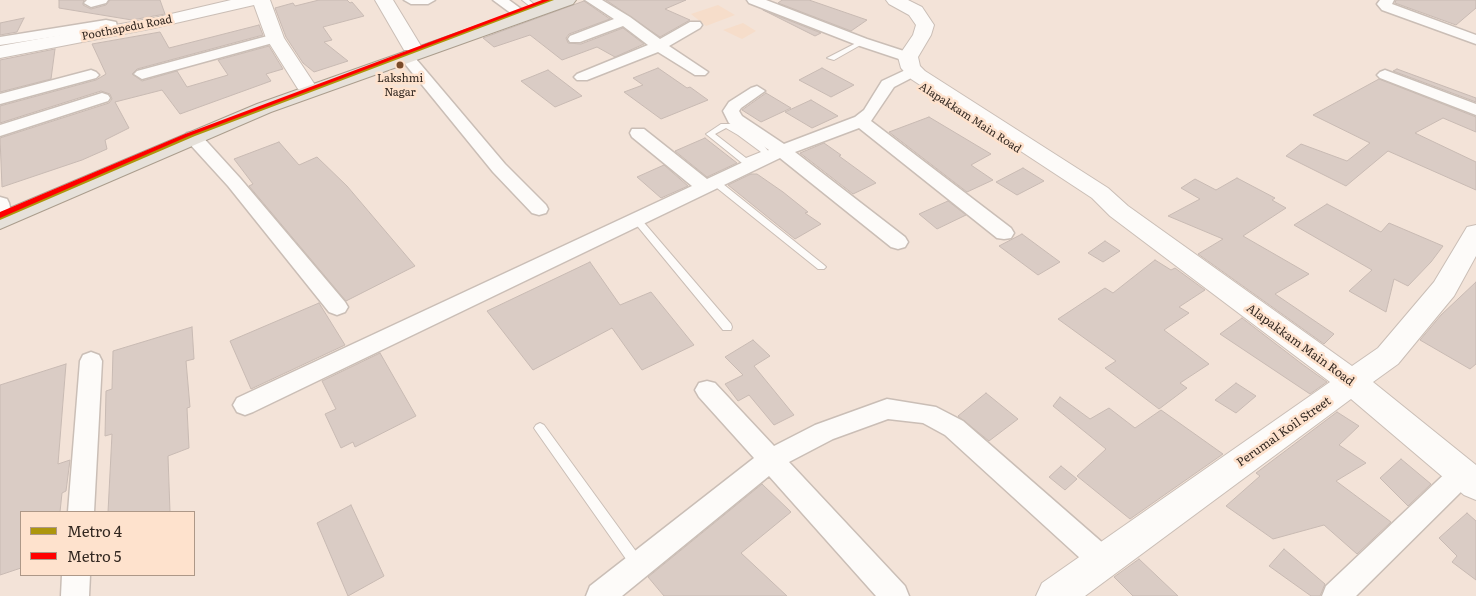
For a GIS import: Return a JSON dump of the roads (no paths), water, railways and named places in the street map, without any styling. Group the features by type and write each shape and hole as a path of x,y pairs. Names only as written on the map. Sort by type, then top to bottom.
{"main road":[{"path":"0,209 305,85 567,0"},
{"path":"0,209 193,137 531,4"}],"street":[{"name":"Poothapedu Road","path":"17,40 111,31 254,0"},
{"path":"261,0 276,38 305,85"},
{"path":"384,0 408,51 493,161 539,209"},
{"path":"411,0 428,0"},
{"path":"500,0 531,4"},
{"path":"592,0 625,20 659,46 700,72"},
{"path":"754,0 862,42 907,64"},
{"path":"882,0 903,10 914,23 915,29 907,64"},
{"path":"246,405 710,184 769,146 862,121 888,84 907,64 925,24 916,11 895,0"},
{"path":"1387,0 1384,4 1387,7 1476,40"},
{"path":"575,39 625,20"},
{"path":"582,77 659,46 695,26"},
{"path":"142,74 276,38"},
{"path":"0,40 17,40"},
{"name":"Alapakkam Main Road","path":"907,64 917,84 1088,196 1118,211 1353,383 1470,479"},
{"path":"0,99 91,75"},
{"path":"1385,75 1476,110"},
{"path":"757,91 735,106 731,112 746,132 769,146 898,242"},
{"path":"0,132 102,98"},
{"path":"862,121 1004,233"},
{"path":"638,133 710,184"},
{"path":"193,137 234,182 337,307"},
{"name":"Perumal Koil Street","path":"1055,596 1102,560 1353,383 1388,356 1403,341 1444,288 1476,233"},
{"path":"81,511 91,361"},
{"path":"707,390 895,596"},
{"path":"600,596 770,460 824,432 887,409 927,414 954,428 1102,560"},
{"path":"1336,596 1470,479"},
{"path":"75,596 76,576"}],"lane":[{"path":"831,58 862,42"},
{"path":"746,132 730,126 710,131 710,134 745,161 766,153 769,146"},
{"path":"710,184 821,266"},
{"path":"637,220 726,327"},
{"path":"540,428 638,565"}],"metro line":[{"name":"5","path":"0,215 187,135 547,0"},
{"name":"4","path":"0,217 193,135 551,0"}],"place":[{"name":"Lakshmi Nagar","path":"400,65"}]}
